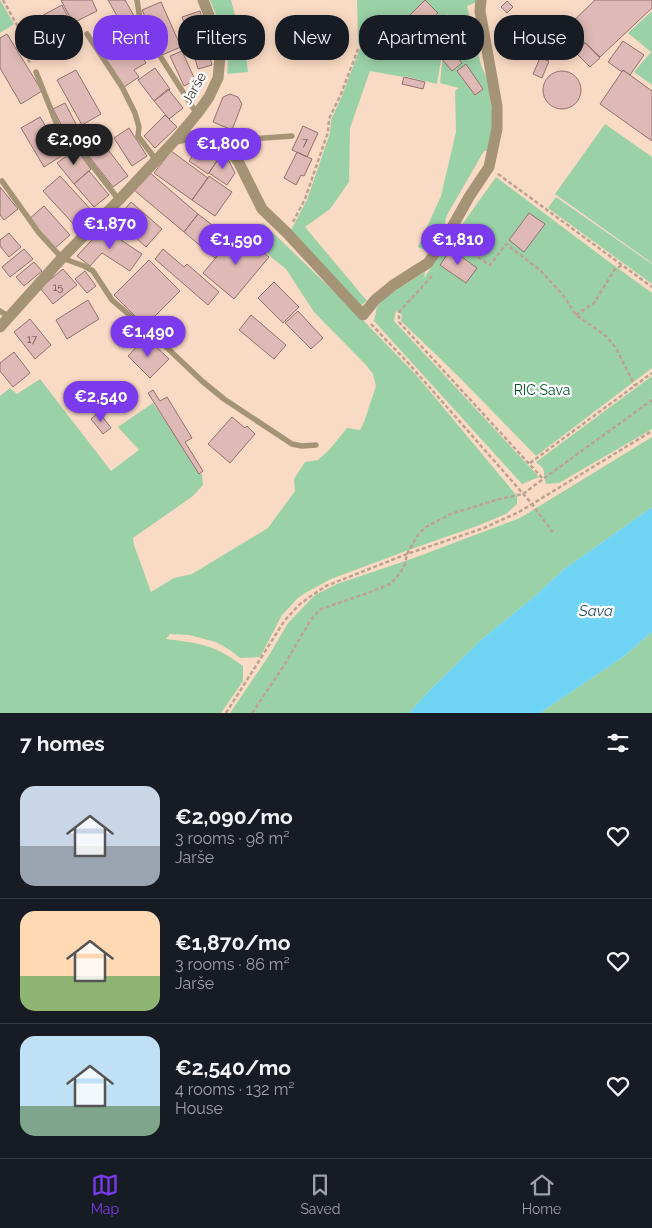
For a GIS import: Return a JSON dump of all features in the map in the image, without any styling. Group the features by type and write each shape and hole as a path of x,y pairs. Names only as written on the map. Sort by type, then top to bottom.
{"street":[{"name":"Jarše","path":"0,327 5,314 119,200 176,139 209,97 218,78 220,57 218,41 203,0"},
{"path":"176,139 198,135 209,136 220,141 231,151 262,209 287,233 363,315 375,300 386,291 428,263 489,167 497,129 497,106 480,11 480,0"}],"lane":[{"path":"137,0 141,26 197,114"},
{"path":"87,34 122,87 136,113 140,127 138,136 156,160"},
{"path":"36,72 59,130 80,150 119,200"},
{"path":"220,141 292,136"},
{"path":"2,181 38,233 62,258 93,271 112,300 162,342 202,381 224,399 292,444 302,446 316,445"}],"path":[{"path":"3,0 17,25 23,52 36,72"},
{"path":"287,233 305,199 328,132 330,119 358,49"},
{"path":"489,167 652,287"},
{"path":"446,236 490,265 506,244 540,270 563,296 576,315 606,336 616,348 635,386"},
{"path":"428,263 432,277 399,312 399,322 543,479"},
{"path":"576,315 594,303 615,269 623,265"},
{"path":"363,315 410,365 532,504 554,534"},
{"path":"530,463 652,373"},
{"path":"252,713 314,616 321,609 390,584 400,573 407,554 419,533 429,524 451,514 499,499 523,494 652,400"},
{"path":"226,713 285,620 300,604 326,586 407,554 484,528 520,512 652,431"}],"green space":[{"path":"0,0 14,24 0,33"},
{"path":"210,0 231,0 235,15 216,15"},
{"path":"357,0 477,0 477,2 467,6 469,15 359,15 359,45"},
{"path":"652,11 652,85 634,72 651,52 628,33"},
{"path":"359,51 359,60 441,60 437,84 404,76 370,71 350,128 349,182 330,209 305,227 367,301 359,307 290,232 307,200 330,133 331,120"},
{"path":"228,60 247,60 248,72 227,74"},
{"path":"442,60 480,60 488,81 493,120 488,151 484,151 447,215 442,234 428,251 418,247 441,196 456,132 455,91 459,88 440,83"},
{"path":"605,124 652,157 652,263 555,194"},
{"name":"RIC Sava","path":"496,177 652,293 652,368 536,456 401,321 402,315 396,311 394,321 539,477 522,484 374,321 377,307 385,297 425,272 424,278"},
{"path":"556,197 652,264 652,284 548,208"},
{"path":"263,223 356,313 417,376 517,496 517,504 506,514 331,579 305,593 282,615 260,657 240,658 216,642 189,635 170,634 166,639 207,646 224,653 243,666 243,681 221,713 0,713 0,396 10,388 17,394 40,379 111,471 139,450 118,427 153,403 202,475 203,485 193,496 133,538 151,592 174,578 192,574 268,528 295,491 294,479 305,462 318,460 330,449 347,428 360,430 376,386 373,374 314,312 286,269 272,258 251,236"},
{"path":"652,376 652,429 559,483 546,484 543,468 536,462"},
{"path":"652,437 652,507 563,570 535,596 482,639 409,713 230,713 268,657 288,623 315,595 337,584 414,558 520,518"},
{"path":"652,632 652,713 540,713 623,657"}],"water":[{"name":"Sava","path":"652,507 652,632 623,657 540,713 409,713 482,639 535,596 563,570"}],"building":[{"path":"61,0 92,0 97,11 83,18 83,15 69,15"},
{"path":"108,0 125,0 133,15 116,15"},
{"path":"425,0 438,13 436,15 410,15"},
{"path":"595,0 652,0 652,8 600,57 584,42 584,15 579,15"},
{"path":"507,1 513,7 507,13 501,7"},
{"path":"161,2 167,15 144,15 142,10"},
{"path":"62,5 67,15 43,15"},
{"path":"200,11 201,15 188,15"},
{"path":"168,18 178,40 178,48 168,52"},
{"path":"7,34 15,47 15,60 23,60 42,91 21,104 0,68 0,38"},
{"path":"623,41 644,55 630,75 608,62"},
{"path":"584,44 600,58 590,67 583,60"},
{"path":"178,53 178,60 186,60 195,80 184,86 170,56"},
{"path":"107,60 144,60 146,63 134,70 139,77 124,87"},
{"path":"195,60 211,60 212,65 198,69"},
{"path":"443,60 459,60 462,63 452,71"},
{"path":"539,60 549,61 542,78 533,74"},
{"path":"466,64 483,89 475,95 457,71"},
{"path":"155,68 170,89 154,101 138,80"},
{"path":"76,70 101,114 82,125 57,80"},
{"path":"623,70 652,91 652,141 600,104"},
{"path":"562,71 576,76 581,90 576,104 562,109 548,104 543,90 548,76"},
{"path":"404,77 425,82 423,89 402,84"},
{"path":"168,89 183,108 169,119 154,101"},
{"path":"230,94 238,97 242,104 232,130 213,122 223,97"},
{"path":"65,103 78,128 66,134 53,109"},
{"path":"165,115 177,127 155,148 144,136"},
{"path":"40,117 63,155 44,167 21,128"},
{"path":"303,126 318,133 307,157 292,150"},
{"path":"129,128 147,156 132,166 114,138"},
{"path":"202,142 221,155 208,174 189,161"},
{"path":"103,143 128,176 113,187 88,155"},
{"path":"76,149 91,169 74,184 57,163"},
{"path":"171,151 208,178 192,200 154,173"},
{"path":"297,152 312,159 304,176 301,175 296,185 284,178"},
{"path":"221,155 229,161 235,173 227,185 209,173"},
{"path":"89,171 109,195 94,207 74,184"},
{"path":"149,172 198,214 184,232 134,190"},
{"path":"60,176 94,213 77,228 43,191"},
{"path":"209,176 232,192 215,216 192,200"},
{"path":"0,187 18,209 4,220 0,215"},
{"path":"131,202 162,229 146,247 116,220"},
{"path":"44,206 70,235 55,248 29,219"},
{"path":"529,213 545,224 524,252 509,240"},
{"path":"198,214 231,240 215,258 184,232"},
{"path":"103,228 142,254 130,271 102,253 90,266 77,256"},
{"path":"9,233 21,247 9,257 0,246 0,240"},
{"path":"242,234 269,257 234,299 203,273 231,240 235,243"},
{"path":"24,249 33,259 10,277 2,267"},
{"path":"163,249 184,267 187,264 219,292 208,305 155,259"},
{"path":"451,249 477,268 466,283 440,265"},
{"path":"149,260 180,291 145,326 114,295"},
{"path":"34,262 42,271 24,286 16,277"},
{"path":"63,269 77,285 53,304 40,288"},
{"path":"85,271 96,286 87,293 75,279"},
{"path":"274,282 299,307 283,323 258,298"},
{"path":"88,300 99,319 67,339 56,320"},
{"path":"298,311 323,338 311,349 285,323"},
{"path":"251,315 286,345 274,359 239,330"},
{"path":"30,319 51,345 35,359 14,332"},
{"path":"122,328 129,340 119,346 113,334"},
{"path":"146,337 169,359 150,378 128,356"},
{"path":"14,352 30,373 13,387 0,371 0,363"},
{"path":"153,390 160,401 167,397 192,438 185,442 203,471 199,474 148,393"},
{"path":"99,412 111,428 103,434 91,419"},
{"path":"232,417 245,428 247,426 255,434 230,463 208,444"}]}
